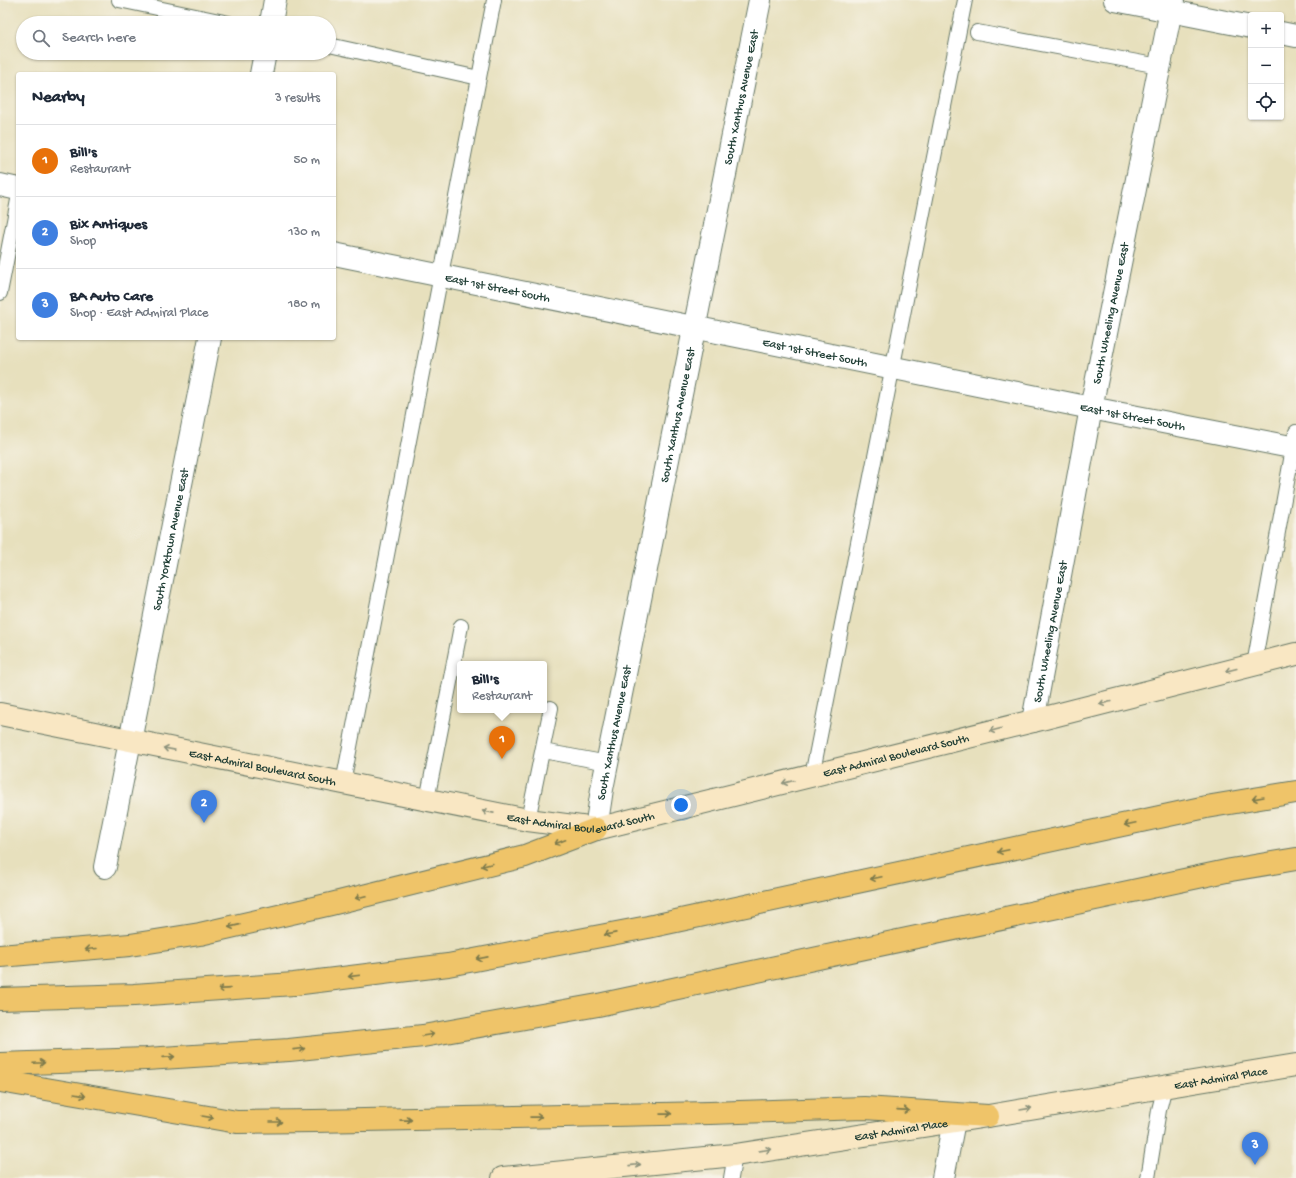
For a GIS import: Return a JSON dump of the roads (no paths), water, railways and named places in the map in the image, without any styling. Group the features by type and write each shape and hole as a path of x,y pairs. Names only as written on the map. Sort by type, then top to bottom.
{"highway":[{"path":"0,999 134,995 294,984 448,965 648,927 1198,809 1296,792"},
{"path":"0,956 130,945 200,934 331,904 525,856 596,829"},
{"path":"0,1064 146,1059 289,1050 423,1036 598,1004 1224,872 1296,859"},
{"path":"0,1081 237,1122 314,1122 694,1114 864,1108 988,1116"}],"main road":[{"name":"East Admiral Boulevard South","path":"0,714 528,820 596,829 1033,721 1296,654"},
{"name":"East Admiral Place","path":"503,1178 527,1177 735,1155 988,1116 1296,1064"}],"street":[{"path":"273,16 276,0"},
{"name":"South Xanthus Avenue East","path":"596,829 760,0"},
{"path":"1116,0 1172,5 1248,26"},
{"name":"South Wheeling Avenue East","path":"1033,721 1091,408 1172,5"},
{"path":"1284,34 1296,36"},
{"path":"261,72 264,60"},
{"path":"0,185 16,189"},
{"name":"East 1st Street South","path":"336,254 1091,408 1295,442"},
{"name":"South Yorktown Avenue East","path":"105,867 210,340"},
{"path":"943,1178 954,1121"}],"lane":[{"path":"119,0 196,16"},
{"path":"343,783 494,0"},
{"path":"812,776 965,0"},
{"path":"977,32 1160,66"},
{"path":"336,47 479,78"},
{"path":"0,293 16,210"},
{"path":"1254,665 1295,442"},
{"path":"427,800 460,626"},
{"path":"528,820 551,708"},
{"path":"542,751 608,763"},
{"path":"1148,1178 1159,1110 1165,1086"},
{"path":"730,1178 735,1155"}],"place":[{"name":"Bill's","path":"502,759"},
{"name":"Bix Antiques","path":"204,823"},
{"name":"BA Auto Care","path":"1255,1165"}]}
